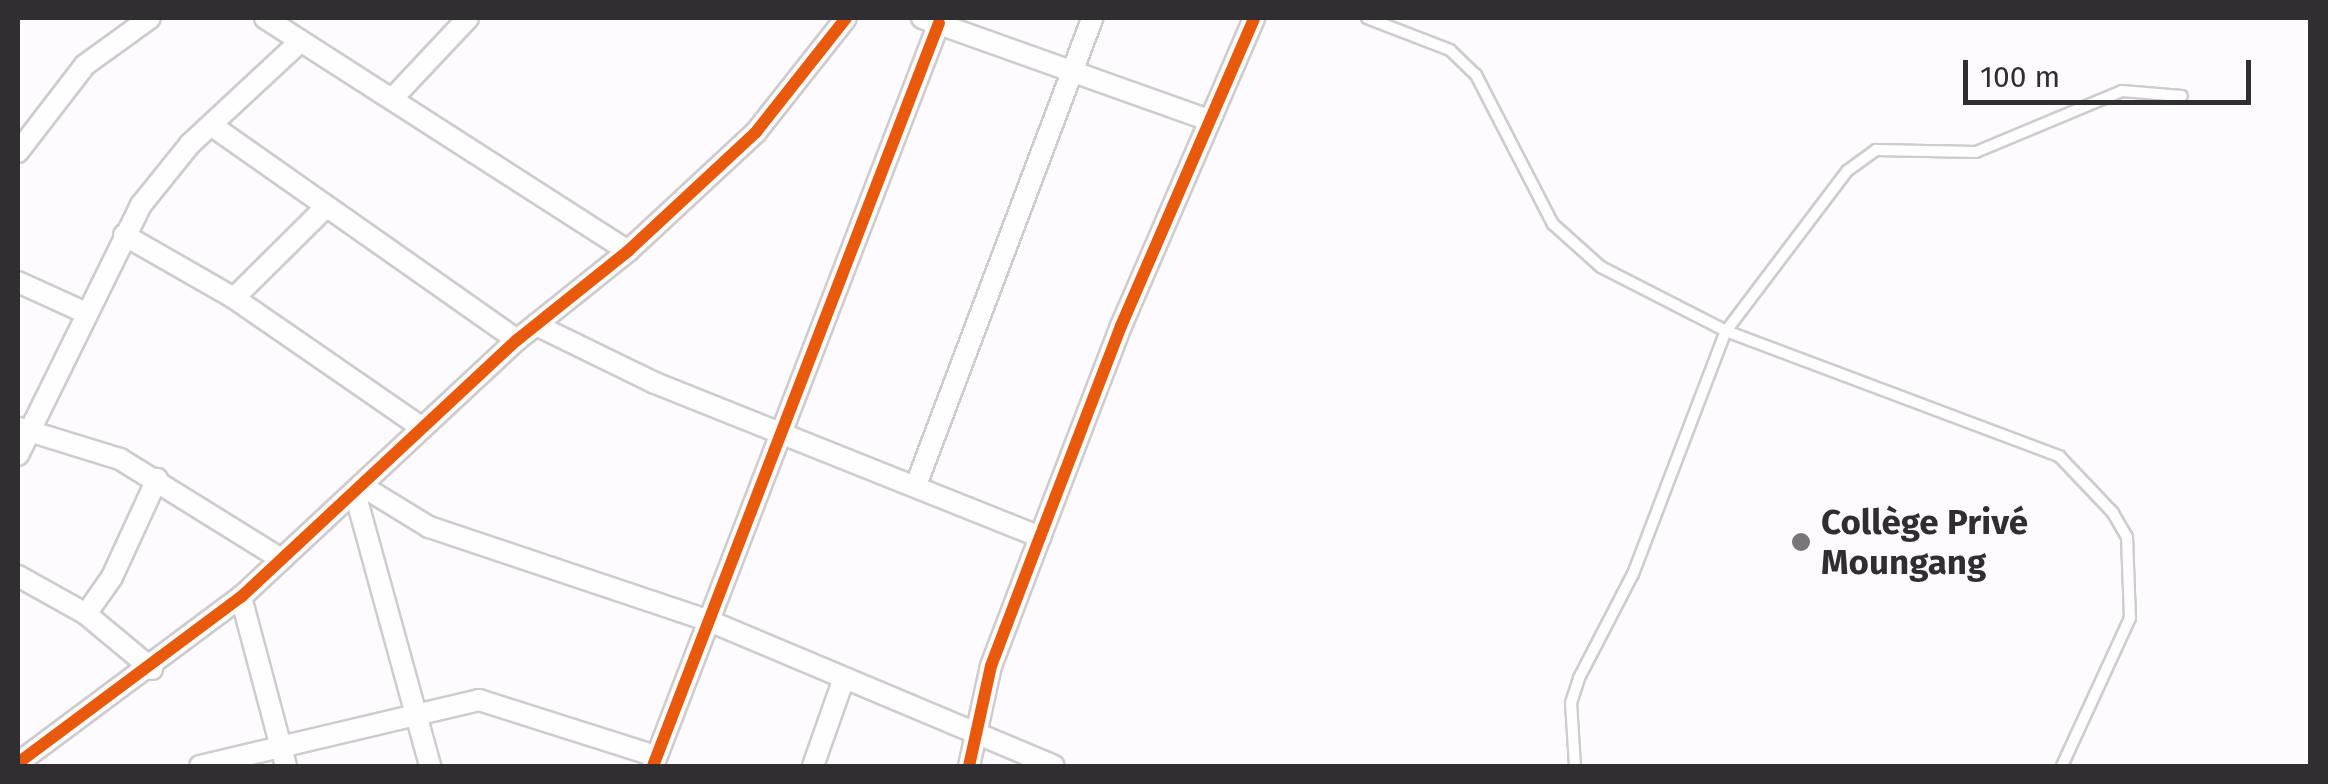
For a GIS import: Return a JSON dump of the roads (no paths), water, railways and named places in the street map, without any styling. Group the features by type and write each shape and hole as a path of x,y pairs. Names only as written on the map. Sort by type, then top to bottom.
{"street":[{"path":"18,152 85,64 150,18"},
{"path":"264,18 628,251"},
{"path":"392,99 468,18"},
{"path":"18,764 152,669 240,598 516,340 628,251 756,132 846,18"},
{"path":"916,485 1092,18"},
{"path":"969,766 980,736 991,666 1040,537 1209,120 1258,19"},
{"path":"200,766 279,742 479,700 654,762 781,432 931,20 1209,120"},
{"path":"18,455 23,430 124,235 176,160 301,41"},
{"path":"211,125 516,340"},
{"path":"234,298 325,208"},
{"path":"124,235 234,298 421,427"},
{"path":"18,282 86,313"},
{"path":"536,324 655,383 1040,537"},
{"path":"23,430 102,452 157,479 281,559"},
{"path":"86,614 112,578 157,479"},
{"path":"359,489 429,527 708,620 843,681 1054,766"},
{"path":"359,489 430,766"},
{"path":"18,576 86,614 152,669"},
{"path":"240,598 286,766"},
{"path":"813,766 843,681"}],"lane":[{"path":"1367,18 1450,50 1476,75 1554,224 1602,267 1726,331 2059,456 2113,513 2127,536 2130,618 2062,766"},
{"path":"1575,766 1571,703 1579,678 1633,574 1726,331 1804,223 1848,171 1876,150 1946,156 1976,152 2122,91 2182,96"}],"place":[{"name":"Collège Privé Moungang","path":"1801,542"}]}
